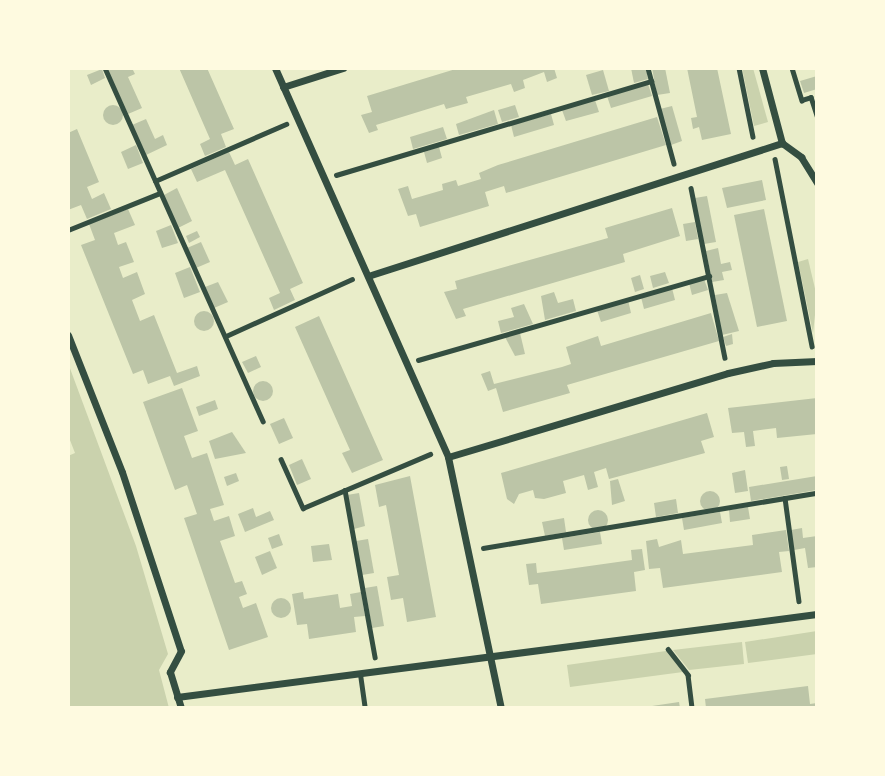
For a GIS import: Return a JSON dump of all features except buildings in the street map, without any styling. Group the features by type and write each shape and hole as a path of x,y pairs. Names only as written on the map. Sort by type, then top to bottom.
{"street":[{"path":"275,68 370,273 448,457 501,708"},
{"path":"283,87 343,68"},
{"path":"762,68 782,143 801,157 817,183"},
{"path":"370,273 782,143"},
{"path":"68,335 122,472 181,651 170,672 181,708"},
{"path":"448,457 727,373 816,361"},
{"path":"177,697 817,614"}],"lane":[{"path":"360,674 365,708"}],"path":[{"path":"105,68 263,421"},
{"path":"649,68 678,175"},
{"path":"738,68 755,151"},
{"path":"792,68 802,100 814,96 817,116"},
{"path":"326,178 651,81"},
{"path":"155,181 298,118"},
{"path":"772,146 816,361"},
{"path":"688,172 727,373"},
{"path":"68,230 160,193"},
{"path":"226,336 370,273"},
{"path":"408,363 709,276"},
{"path":"281,459 303,508 444,448"},
{"path":"345,490 377,672"},
{"path":"467,551 817,493"},
{"path":"785,498 801,616"},
{"path":"658,635 688,675 692,708"}],"green space":[{"path":"742,68 753,68 768,122 754,126"},
{"path":"808,259 817,297 813,333 798,262"},
{"path":"68,363 136,546 168,654 159,670 169,708 68,708 68,456 75,453 68,435"},
{"path":"817,631 817,654 748,663 745,642"},
{"path":"742,642 744,664 689,670 673,650"},
{"path":"666,651 683,672 570,687 567,665"}]}
